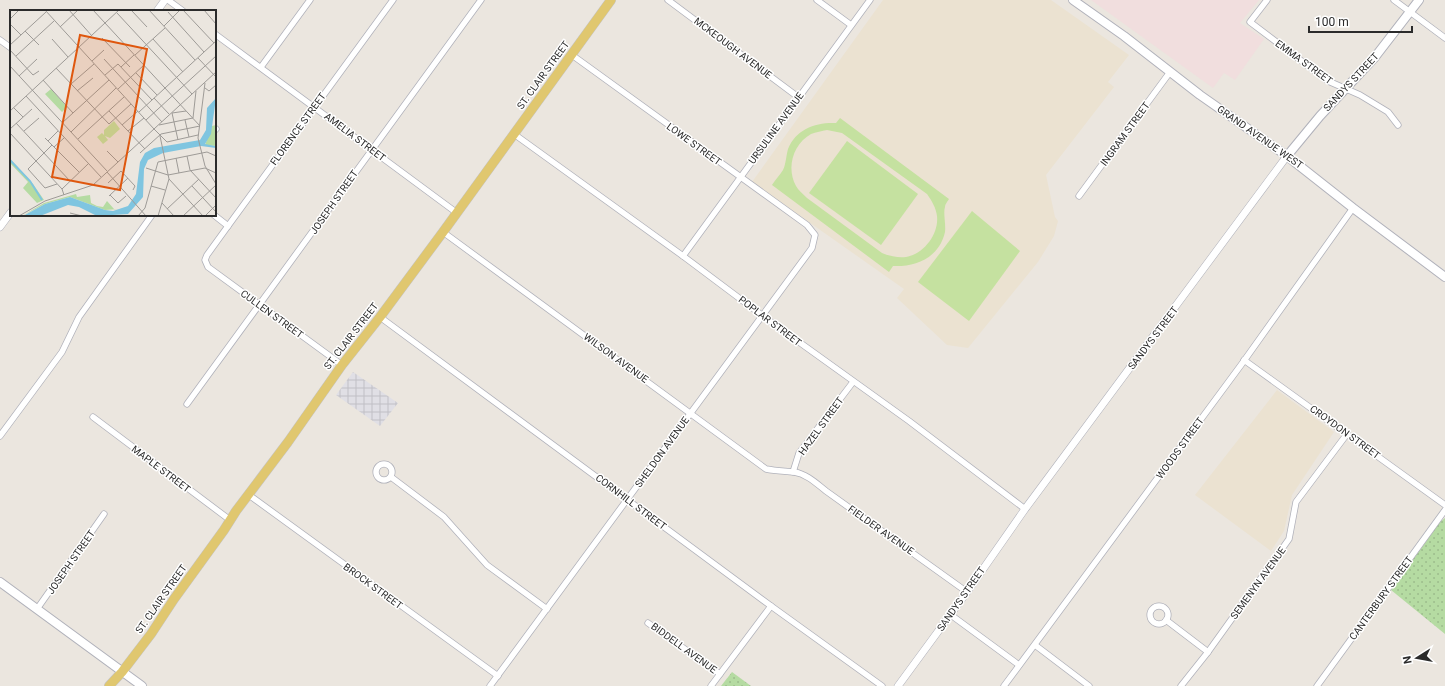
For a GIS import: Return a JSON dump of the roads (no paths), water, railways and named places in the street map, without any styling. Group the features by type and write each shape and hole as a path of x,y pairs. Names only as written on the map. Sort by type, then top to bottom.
{"main road":[{"name":"ST. CLAIR STREET","path":"109,686 122,672 151,634 230,520 342,365 380,317 443,232 611,0"},
{"name":"GRAND AVENUE WEST","path":"1073,0 1124,36 1204,98 1287,156 1445,277"},
{"name":"SANDYS STREET","path":"1287,156 1320,116 1375,58 1419,0"},
{"path":"0,582 142,686"}],"street":[{"path":"158,10 167,0 182,10"},
{"path":"261,67 310,0"},
{"name":"FLORENCE STREET","path":"205,260 207,255 393,0"},
{"name":"JOSEPH STREET","path":"187,404 258,304 298,252 481,0"},
{"name":"MCKEOUGH AVENUE","path":"668,0 798,97"},
{"path":"817,0 851,25"},
{"name":"URSULINE AVENUE","path":"683,256 870,0"},
{"name":"EMMA STREET","path":"1267,0 1250,22 1328,81 1360,95 1388,112 1398,125"},
{"path":"1394,0 1445,38"},
{"name":"AMELIA STREET","path":"216,35 457,212"},
{"path":"0,40 10,47"},
{"name":"LOWE STREET","path":"572,55 807,225 815,235"},
{"name":"INGRAM STREET","path":"1079,196 1170,72"},
{"name":"POPLAR STREET","path":"514,134 683,256 853,382 909,421 1025,509"},
{"name":"SANDYS STREET","path":"898,686 951,615 1025,509 1287,156"},
{"name":"WOODS STREET","path":"1004,686 1244,360 1353,208"},
{"path":"0,227 10,213"},
{"path":"0,436 62,352 79,317 151,216"},
{"path":"215,216 228,226"},
{"name":"WILSON AVENUE","path":"443,232 766,469 777,472 793,472"},
{"name":"SHELDON AVENUE","path":"490,686 812,248 815,235"},
{"name":"CULLEN STREET","path":"205,260 208,267 342,365"},
{"name":"CORNHILL STREET","path":"380,317 771,606 882,686"},
{"name":"CROYDON STREET","path":"1244,360 1445,505"},
{"name":"HAZEL STREET","path":"793,472 799,453 853,382"},
{"name":"MAPLE STREET","path":"93,417 230,520"},
{"name":"SEMENYN AVENUE","path":"1181,686 1208,652 1289,539 1296,502 1348,434"},
{"name":"FIELDER AVENUE","path":"793,472 808,476 832,496 967,592"},
{"path":"391,477 444,517 487,565 547,609"},
{"name":"BROCK STREET","path":"249,495 498,676"},
{"name":"CANTERBURY STREET","path":"1317,686 1445,510"},
{"name":"JOSEPH STREET","path":"37,609 104,514"},
{"path":"711,686 771,606"},
{"path":"951,615 1019,665"},
{"path":"1166,620 1208,652"},
{"name":"BIDDELL AVENUE","path":"648,623 720,674"},
{"path":"1035,645 1089,686"}]}
